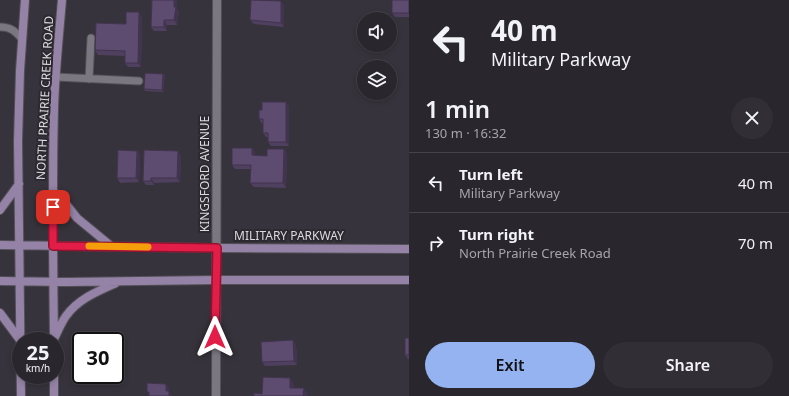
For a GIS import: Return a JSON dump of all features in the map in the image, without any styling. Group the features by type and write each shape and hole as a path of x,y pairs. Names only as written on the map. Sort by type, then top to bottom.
{"main road":[{"name":"NORTH PRAIRIE CREEK ROAD","path":"20,332 19,125 25,0"},
{"name":"NORTH PRAIRIE CREEK ROAD","path":"54,332 54,110 62,0"},
{"path":"0,210 19,184"},
{"path":"53,191 77,218 111,246"},
{"name":"MILITARY PARKWAY","path":"0,245 409,249"},
{"path":"0,281 119,282 216,280 409,280"},
{"path":"58,332 66,316 81,301 94,293 119,282"},
{"path":"0,313 14,332"},
{"name":"NORTH PRAIRIE CREEK ROAD","path":"21,384 21,396"},
{"path":"54,384 54,396"}],"street":[{"name":"KINGSFORD AVENUE","path":"216,396 217,0"}],"lane":[{"path":"0,27 7,27 14,31 22,39"},
{"path":"89,79 91,38"},
{"path":"56,77 139,81"}],"building":[{"path":"152,0 174,0 174,7 176,7 174,20 164,20 164,27 151,27"},
{"path":"251,0 281,1 281,23 250,20"},
{"path":"392,0 409,0 409,13 392,12"},
{"path":"126,12 139,12 138,63 125,63 125,51 95,50 96,23 126,24"},
{"path":"145,73 163,74 162,90 144,89"},
{"path":"262,102 286,102 286,142 268,142 268,133 263,133 263,119 259,119 259,110 262,110"},
{"path":"232,148 252,148 252,155 267,156 267,149 284,149 283,183 250,183 251,165 232,165"},
{"path":"118,150 137,151 136,178 117,178"},
{"path":"144,150 178,151 177,178 151,178 151,181 143,181"},
{"path":"405,338 409,338 409,355 405,355"},
{"path":"293,340 294,361 262,362 261,342"},
{"path":"263,377 290,378 290,388 304,388 303,396 254,396 254,393 262,394"},
{"path":"147,383 166,384 166,391 169,391 169,396 149,396 149,392 147,392"}],"slow traffic":[{"path":"89,246 148,247"}],"route":[{"path":"53,207 53,246 217,248 215,337"}]}
